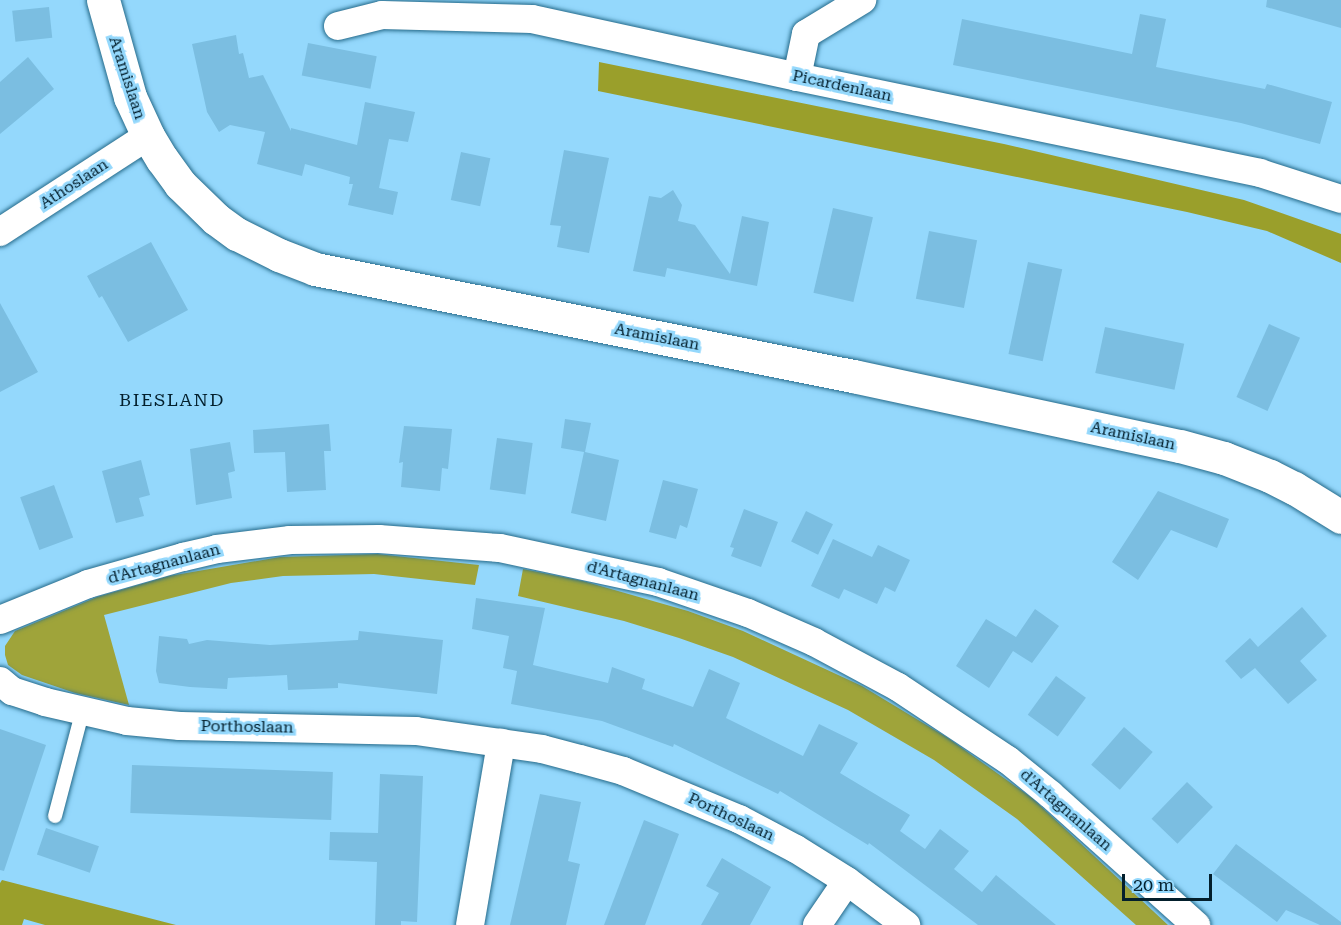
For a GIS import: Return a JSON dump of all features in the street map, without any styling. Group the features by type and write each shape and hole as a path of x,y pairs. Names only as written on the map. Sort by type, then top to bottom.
{"street":[{"name":"Aramislaan","path":"103,0 130,97 148,136 180,184 216,219 259,247 315,269 853,376 1180,446 1224,458 1270,476 1341,517"},
{"path":"797,77 806,34 862,0"},
{"name":"Picardenlaan","path":"338,26 382,15 532,19 797,77 1260,173 1341,199"},
{"name":"Athoslaan","path":"0,232 148,136"},
{"name":"d'Artagnanlaan","path":"0,620 88,584 164,562 217,549 290,540 379,539 500,548 658,582 748,613 824,647 898,687 1008,760 1051,795 1196,925"},
{"name":"Porthoslaan","path":"0,681 12,691 82,713 180,726 375,728 416,731 501,743 580,759 623,771 740,819 796,849 847,881 906,925"},
{"path":"470,925 501,743"},
{"path":"817,925 847,881"}],"lane":[{"path":"55,816 82,713"}],"shaded area":[{"path":"599,62 1004,144 1244,200 1341,234 1341,263 1267,231 1187,212 598,91"},
{"path":"377,554 479,565 475,585 374,574 283,576 231,583 104,615 129,705 75,693 22,675 8,665 5,655 5,646 15,631 97,597 169,576 280,557"},
{"path":"523,569 583,581 688,611 743,631 862,686 948,738 1032,798 1168,925 1136,925 1017,819 934,760 848,710 733,657 679,638 624,621 518,596"},
{"path":"2,880 176,925 45,925 24,919 22,925 0,925 0,883"}],"building":[{"path":"1267,0 1341,0 1341,28 1266,7"},
{"path":"49,7 52,38 15,42 12,11"},
{"path":"1140,14 1166,19 1156,67 1265,89 1267,84 1332,102 1320,144 1241,123 953,65 962,19 1132,54"},
{"path":"236,35 239,54 243,53 249,78 263,75 291,131 291,128 357,145 365,102 415,112 408,142 389,139 379,188 398,192 393,215 348,205 353,184 349,184 350,177 305,164 302,176 257,164 265,132 230,125 219,132 207,112 192,44"},
{"path":"308,43 377,56 370,89 302,75"},
{"path":"28,57 54,89 0,134 0,82"},
{"path":"564,150 609,158 589,253 557,247 561,226 550,225"},
{"path":"461,152 490,158 480,206 451,200"},
{"path":"673,190 682,205 678,221 695,225 730,274 742,216 769,222 757,286 667,268 665,277 633,271 649,196 661,198"},
{"path":"833,208 873,217 853,302 813,293"},
{"path":"929,231 977,240 964,308 916,299"},
{"path":"151,242 188,310 128,342 102,296 99,298 87,276"},
{"path":"1028,262 1062,269 1043,361 1008,354"},
{"path":"0,303 38,372 0,392"},
{"path":"1269,324 1300,338 1268,411 1236,397"},
{"path":"1105,327 1184,344 1174,390 1095,373"},
{"path":"565,419 591,423 585,452 619,460 606,521 571,513 584,452 561,448"},
{"path":"329,424 331,451 324,451 326,490 287,492 285,452 254,453 253,430"},
{"path":"404,426 452,429 448,469 442,468 440,491 401,487 403,462 399,463"},
{"path":"497,438 533,443 525,495 490,489"},
{"path":"230,442 235,471 228,473 232,498 196,505 190,449"},
{"path":"141,460 150,495 139,498 144,516 116,523 102,471"},
{"path":"663,480 698,489 687,528 680,525 676,539 649,532"},
{"path":"54,485 73,538 39,550 20,497"},
{"path":"1158,491 1229,519 1217,548 1171,530 1138,580 1112,562"},
{"path":"744,509 778,522 761,567 731,556 734,548 730,547"},
{"path":"806,511 833,524 818,555 791,542"},
{"path":"833,539 872,557 878,545 910,560 895,592 885,587 877,604 844,589 839,599 811,586"},
{"path":"476,598 545,608 533,665 608,683 612,667 645,679 642,689 693,707 709,669 740,683 726,718 803,756 819,724 858,743 840,773 910,815 900,831 925,849 940,829 969,851 954,869 982,892 996,875 1056,925 978,925 869,843 868,845 780,791 778,794 674,744 673,747 602,721 511,704 517,671 503,668 509,636 472,629"},
{"path":"1302,607 1327,636 1300,661 1317,680 1288,704 1255,668 1241,679 1225,661 1250,638 1258,647"},
{"path":"1035,609 1059,626 1032,663 1013,651 989,688 956,666 986,619 1016,637"},
{"path":"359,631 443,640 437,694 338,683 338,688 288,690 287,675 228,678 227,689 190,687 159,683 156,671 159,636 187,639 189,644 207,640 270,645 358,640"},
{"path":"1056,676 1086,698 1058,737 1028,715"},
{"path":"1124,727 1153,752 1120,790 1091,765"},
{"path":"0,729 46,745 4,871 0,870"},
{"path":"132,765 333,772 331,820 130,813"},
{"path":"380,774 423,776 417,922 401,921 401,925 375,925 377,862 329,860 330,832 378,833"},
{"path":"1187,782 1213,807 1177,844 1152,819"},
{"path":"540,794 581,802 568,861 580,864 566,925 510,925"},
{"path":"644,820 679,834 645,925 604,925"},
{"path":"46,828 99,846 90,873 37,854"},
{"path":"1236,844 1341,922 1341,925 1320,925 1286,910 1277,922 1213,874"},
{"path":"722,858 771,887 750,925 701,925 719,893 706,886"}],"district":[{"name":"BIESLAND","path":"172,400"}]}
